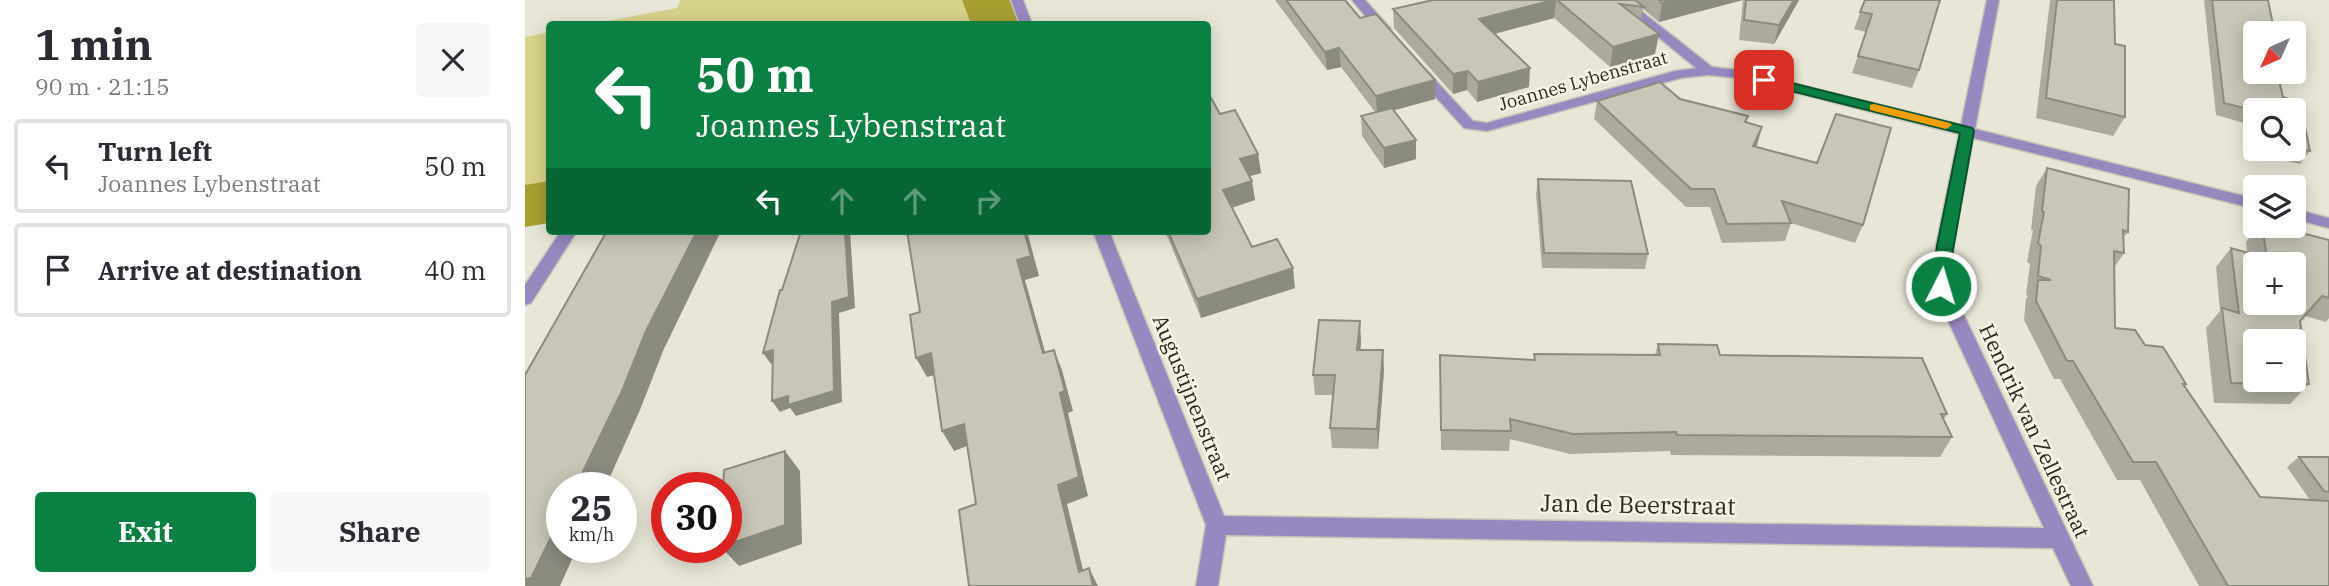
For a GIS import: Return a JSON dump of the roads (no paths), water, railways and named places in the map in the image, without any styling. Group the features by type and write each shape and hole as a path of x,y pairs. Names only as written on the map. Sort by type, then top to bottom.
{"street":[{"path":"1017,0 1025,21"},
{"path":"1358,0 1394,41"},
{"name":"Joannes Lybenstraat","path":"1619,0 1708,71"},
{"name":"Hendrik van Zellestraat","path":"1993,0 1944,246 1941,286 2082,586"},
{"name":"Joannes Lybenstraat","path":"1411,62 1469,125 1487,127 1680,74 1708,71 1738,74 1967,131"},
{"path":"1967,131 2243,201"},
{"path":"2306,217 2329,223"},
{"path":"525,299 566,235"},
{"name":"Augustijnenstraat","path":"1103,235 1217,525"},
{"path":"1207,586 1217,525"},
{"name":"Jan de Beerstraat","path":"1217,525 2059,538"}],"waterway":[{"path":"987,0 996,21"},
{"path":"525,206 546,202"}]}
